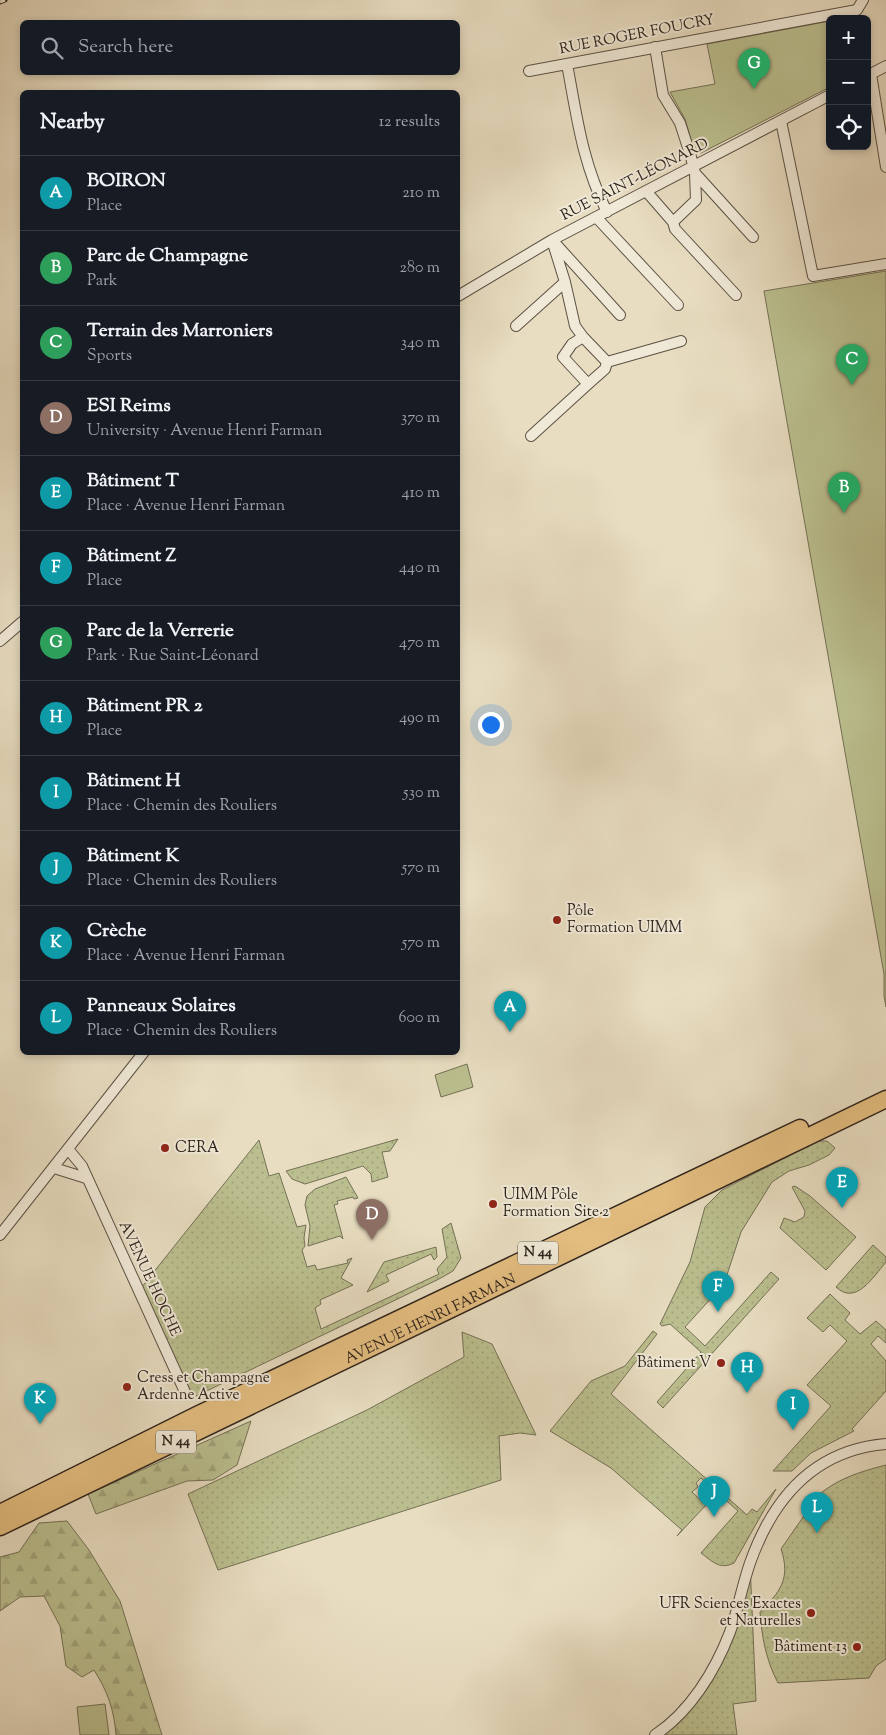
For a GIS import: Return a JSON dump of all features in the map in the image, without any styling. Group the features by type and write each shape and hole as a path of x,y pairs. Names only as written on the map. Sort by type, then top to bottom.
{"main road":[{"name":"AVENUE HENRI FARMAN","path":"0,1513 197,1415 886,1087"},
{"name":"AVENUE HENRI FARMAN","path":"0,1527 886,1099"}],"street":[{"name":"RUE ROGER FOUCRY","path":"530,71 857,10 863,0"},
{"path":"655,47 663,95 680,123 694,170 696,200 673,222"},
{"path":"567,64 582,147 593,184 607,212"},
{"path":"871,74 886,66"},
{"path":"871,86 886,167"},
{"name":"RUE SAINT-LÉONARD","path":"460,295 552,240 646,191 694,170 826,98"},
{"path":"781,121 813,276 886,264"},
{"path":"694,170 753,237"},
{"path":"646,191 673,222 675,229 736,295"},
{"path":"596,217 678,305"},
{"path":"552,240 565,282 575,326 607,362"},
{"path":"552,240 620,315"},
{"path":"516,326 565,282"},
{"path":"583,337 572,344 564,356 588,384"},
{"path":"607,362 682,341"},
{"path":"530,436 605,369 607,362"},
{"path":"0,641 20,624"},
{"path":"0,1235 142,1055"},
{"name":"AVENUE HOCHE","path":"68,1149 82,1166 185,1392"},
{"path":"54,1168 86,1178"},
{"path":"655,1735 680,1714 703,1685 718,1660 730,1631 755,1549 768,1521 784,1497 801,1479 830,1458 860,1447 886,1444"}],"green space":[{"path":"826,22 826,89 701,153 694,150 685,119 670,92 715,84 707,44"},
{"path":"886,271 886,1007 884,974 764,291"},
{"path":"467,1064 473,1087 441,1097 435,1075"},
{"path":"398,1139 390,1151 382,1152 388,1177 372,1182 371,1174 363,1166 305,1184 292,1179 286,1171"},
{"path":"259,1140 269,1176 279,1173 297,1227 306,1225 305,1246 302,1250 307,1267 315,1265 317,1270 348,1263 347,1260 352,1258 341,1278 353,1285 320,1300 321,1304 315,1308 321,1329 439,1274 437,1269 447,1257 442,1229 451,1223 461,1258 453,1271 439,1279 192,1398 141,1288"},
{"path":"818,1141 827,1141 835,1148 829,1155 809,1165 789,1171 772,1182 741,1232 724,1284 685,1327 705,1346 771,1272 779,1279 663,1408 657,1402 701,1352 670,1324 662,1326 660,1324 690,1262 705,1207 722,1190"},
{"path":"346,1177 358,1198 354,1199 353,1197 337,1201 338,1204 334,1205 343,1239 340,1236 308,1246 310,1226 305,1205 307,1196 315,1189"},
{"path":"795,1186 810,1196 856,1237 826,1270 780,1228 784,1218 795,1222 804,1217 805,1211 792,1187"},
{"path":"873,1245 886,1257 886,1262 870,1282 857,1291 850,1293 843,1292 836,1287"},
{"path":"436,1247 437,1257 434,1260 431,1254 386,1275 389,1281 367,1292 384,1262"},
{"path":"830,1294 850,1313 845,1320 860,1334 876,1321 886,1330 886,1343 878,1336 871,1344 886,1361 886,1391 852,1429 854,1431 811,1453 792,1471 773,1471 831,1406 807,1385 847,1341 830,1325 823,1332 807,1318"},
{"path":"653,1331 657,1334 611,1394 747,1515 752,1509 757,1512 776,1489 734,1563 729,1565 717,1564 701,1553 738,1511 701,1478 696,1483 698,1487 692,1492 706,1505 677,1536 682,1530 611,1468 550,1431 591,1381 625,1366"},
{"path":"462,1332 492,1344 536,1435 520,1433 499,1436 501,1480 218,1570 188,1494 367,1410 464,1357"},
{"path":"251,1421 237,1465 213,1480 187,1481 96,1514 88,1494"},
{"path":"886,1465 886,1659 876,1666 869,1678 778,1683 765,1649 760,1612 773,1598 782,1584 785,1569 781,1549 817,1500 815,1498 823,1491 848,1477"},
{"path":"67,1521 89,1550 120,1601 162,1735 116,1735 110,1701 94,1670 82,1677 66,1666 60,1626 44,1596 20,1597 0,1611 0,1557 19,1552 39,1523"},
{"path":"750,1563 756,1701 733,1704 737,1735 655,1735 680,1714 724,1645"},
{"path":"105,1704 109,1735 80,1735 77,1707"}],"railway":[{"path":"0,2 5,0"}],"place":[{"name":"Parc de la Verrerie","path":"754,89"},
{"name":"Terrain des Marroniers","path":"852,385"},
{"name":"Parc de Champagne","path":"844,513"},
{"name":"Pôle Formation UIMM","path":"557,920"},
{"name":"BOIRON","path":"510,1032"},
{"name":"CERA","path":"165,1148"},
{"name":"UIMM Pôle Formation Site 2","path":"493,1204"},
{"name":"Bâtiment T","path":"842,1208"},
{"name":"ESI Reims","path":"372,1240"},
{"name":"Bâtiment Z","path":"718,1312"},
{"name":"Bâtiment V","path":"721,1363"},
{"name":"Cress et Champagne Ardenne Active","path":"127,1387"},
{"name":"Bâtiment PR 2","path":"747,1393"},
{"name":"Crèche","path":"40,1424"},
{"name":"Bâtiment H","path":"793,1430"},
{"name":"Bâtiment K","path":"714,1517"},
{"name":"Panneaux Solaires","path":"817,1533"},
{"name":"UFR Sciences Exactes et Naturelles","path":"811,1613"},
{"name":"Bâtiment 13","path":"857,1647"}]}
